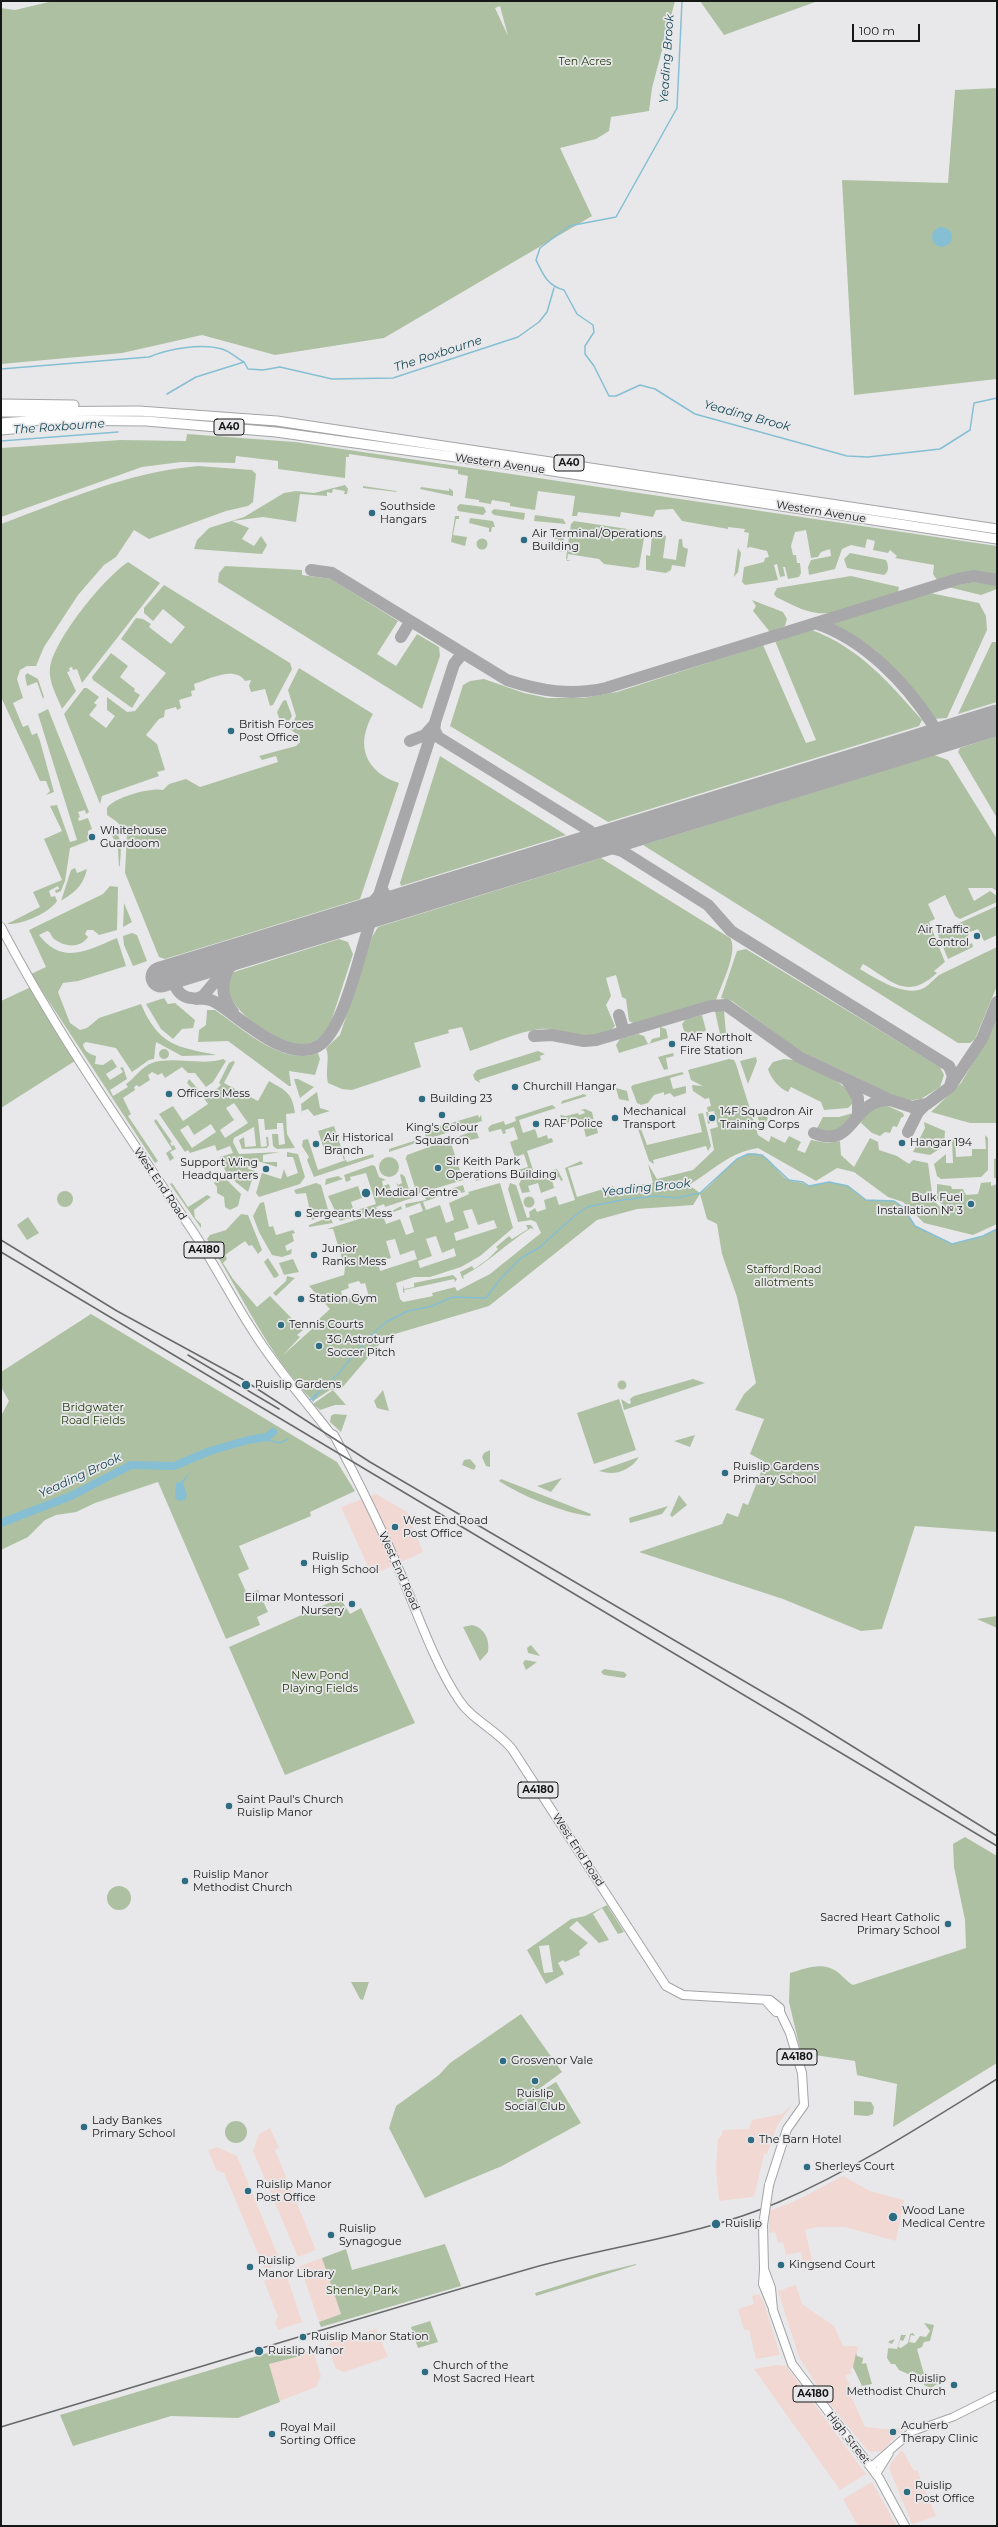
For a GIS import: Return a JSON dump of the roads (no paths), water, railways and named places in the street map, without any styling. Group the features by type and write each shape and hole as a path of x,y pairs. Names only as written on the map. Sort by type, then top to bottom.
{"highway":[{"path":"1,404 83,406 139,411"},
{"name":"Western Avenue","path":"1,412 139,411 224,416 334,429 997,529"},
{"name":"Western Avenue","path":"1,423 41,420 119,421 221,426 338,440 997,540"},
{"path":"1,430 119,421"}],"main road":[{"name":"West End Road","path":"1,927 33,986 78,1059 196,1236 253,1332 283,1375 332,1434 329,1438 352,1479 370,1504 457,1696 465,1708 502,1737 512,1749 664,1984 671,1990 683,1995 766,2001 776,2012 780,2012 790,2033 802,2073 804,2105 787,2129 769,2185 763,2225 764,2290 773,2310"},
{"name":"West End Road","path":"764,2269 769,2282"},
{"name":"High Street","path":"769,2282 773,2310 796,2370 871,2467 905,2526"},
{"path":"871,2467 911,2432 953,2417 997,2395"},
{"path":"876,2475 892,2449"}],"water":[{"path":"942,227 949,230 952,237 949,244 942,247 935,244 932,237 935,230"},
{"path":"191,1471 183,1483 187,1495 185,1500 179,1501 175,1498 176,1483 181,1482"}],"waterway":[{"name":"Yeading Brook","path":"682,1 677,108 616,217 569,226 540,248 536,260 550,283 564,290 577,314 593,325 594,332 585,346 585,354 594,366 609,396 616,396 640,385 655,389 695,414 847,456 868,457 940,449 970,430 974,403 997,398"},
{"name":"The Roxbourne","path":"167,394 196,377 244,362 248,369 263,370 280,367 332,379 393,378 518,337 539,322 547,312 554,288"},
{"path":"1,369 149,357 175,349 195,347 214,347 222,349 244,362"},
{"name":"The Roxbourne","path":"1,441 118,432"},
{"name":"Yeading Brook","path":"310,1400 339,1373 368,1338 386,1322 408,1311 432,1306 453,1297 486,1298 501,1278 521,1258 540,1247 572,1218 587,1207 622,1200 656,1196 676,1198 700,1193 737,1159 748,1154 762,1155 789,1180 803,1182 809,1186 829,1182 848,1186 866,1200 894,1201 903,1207 915,1226 952,1244 983,1236 997,1229"},
{"name":"Yeading Brook","path":"313,1401 318,1393"},
{"name":"Yeading Brook","path":"1,1523 71,1496 131,1465 174,1466 210,1451 248,1440 267,1437 273,1432"},
{"name":"Yeading Brook","path":"263,1439 280,1443 288,1439"}],"railway":[{"path":"1,1240 117,1311 242,1379 370,1462 802,1715 997,1836"},
{"path":"1,1252 997,1846"},
{"path":"188,1355 279,1409"},
{"path":"1,2427 465,2287 563,2260 688,2232 749,2214 807,2189 863,2160 917,2129 997,2079"}],"place":[{"name":"Southside Hangars","path":"372,513"},
{"name":"Air Terminal/Operations Building","path":"524,540"},
{"name":"British Forces Post Office","path":"231,731"},
{"name":"Whitehouse Guardoom","path":"92,837"},
{"name":"Air Traffic Control","path":"977,936"},
{"name":"RAF Northolt Fire Station","path":"672,1044"},
{"name":"Churchill Hangar","path":"515,1087"},
{"name":"Officers Mess","path":"169,1094"},
{"name":"Building 23","path":"422,1099"},
{"name":"King's Colour Squadron","path":"442,1115"},
{"name":"Mechanical Transport","path":"615,1118"},
{"name":"14F Squadron Air Training Corps","path":"712,1118"},
{"name":"RAF Police","path":"536,1124"},
{"name":"Hangar 194","path":"902,1143"},
{"name":"Air Historical Branch","path":"316,1144"},
{"name":"Sir Keith Park Operations Building","path":"438,1168"},
{"name":"Support Wing Headquarters","path":"266,1169"},
{"name":"Medical Centre","path":"366,1193"},
{"name":"Bulk Fuel Installation № 3","path":"971,1204"},
{"name":"Sergeants Mess","path":"298,1214"},
{"name":"Junior Ranks Mess","path":"314,1255"},
{"name":"Station Gym","path":"301,1299"},
{"name":"Tennis Courts","path":"281,1325"},
{"name":"3G Astroturf Soccer Pitch","path":"319,1346"},
{"name":"Ruislip Gardens","path":"246,1385"},
{"name":"Ruislip Gardens Primary School","path":"725,1473"},
{"name":"West End Road Post Office","path":"395,1527"},
{"name":"Ruislip High School","path":"304,1563"},
{"name":"Eilmar Montessori Nursery","path":"352,1604"},
{"name":"Saint Paul's Church Ruislip Manor","path":"229,1806"},
{"name":"Ruislip Manor Methodist Church","path":"185,1881"},
{"name":"Sacred Heart Catholic Primary School","path":"948,1924"},
{"name":"Grosvenor Vale","path":"503,2061"},
{"name":"Ruislip Social Club","path":"535,2081"},
{"name":"Lady Bankes Primary School","path":"84,2127"},
{"name":"The Barn Hotel","path":"751,2140"},
{"name":"Sherleys Court","path":"807,2167"},
{"name":"Ruislip Manor Post Office","path":"248,2191"},
{"name":"Wood Lane Medical Centre","path":"893,2217"},
{"name":"Ruislip","path":"716,2224"},
{"name":"Ruislip Synagogue","path":"331,2235"},
{"name":"Kingsend Court","path":"781,2265"},
{"name":"Ruislip Manor Library","path":"250,2267"},
{"name":"Ruislip Manor Station","path":"303,2337"},
{"name":"Ruislip Manor","path":"259,2351"},
{"name":"Church of the Most Sacred Heart","path":"425,2372"},
{"name":"Ruislip Methodist Church","path":"954,2385"},
{"name":"Acuherb Therapy Clinic","path":"893,2432"},
{"name":"Royal Mail Sorting Office","path":"272,2434"},
{"name":"Ruislip Post Office","path":"907,2492"}],"park label":[{"name":"Ten Acres","path":"585,62"},
{"name":"Stafford Road allotments","path":"784,1276"},
{"name":"Bridgwater Road Fields","path":"93,1414"},
{"name":"New Pond Playing Fields","path":"320,1682"},
{"name":"Shenley Park","path":"362,2291"}]}
